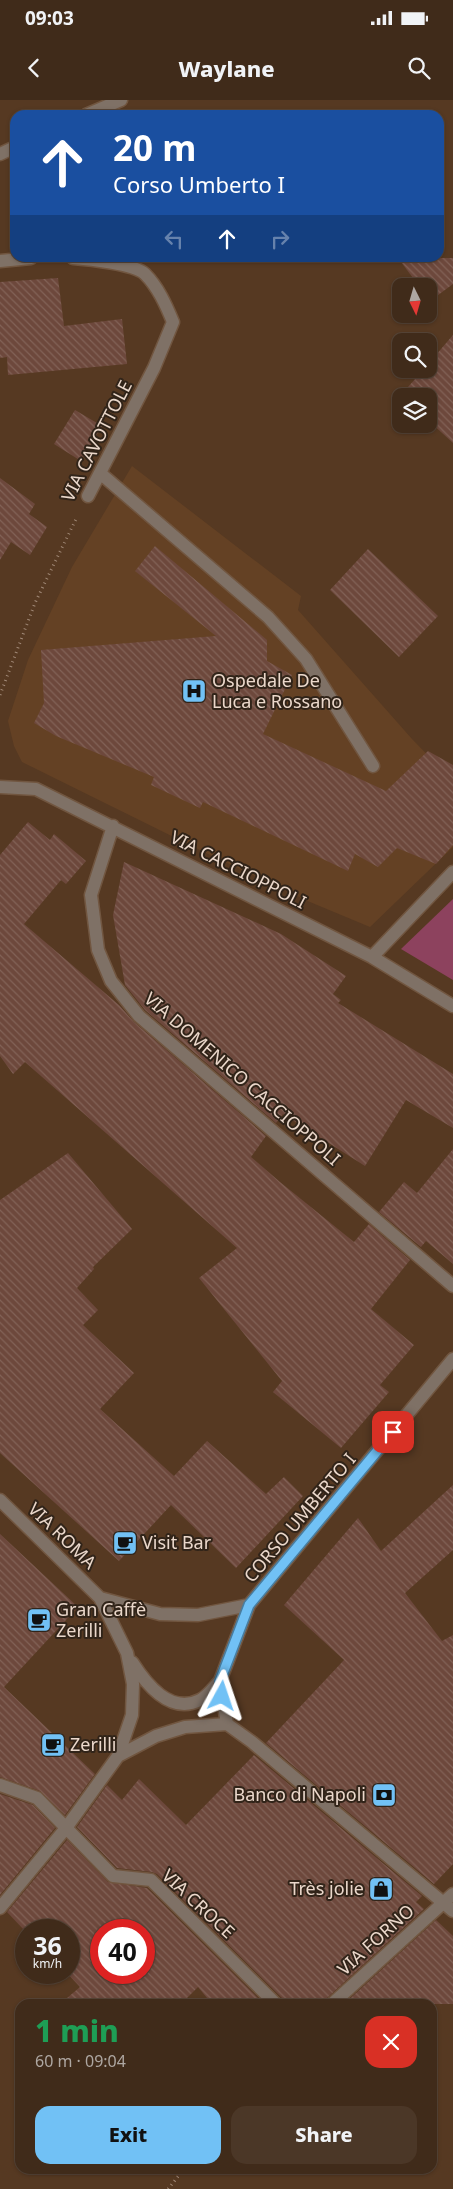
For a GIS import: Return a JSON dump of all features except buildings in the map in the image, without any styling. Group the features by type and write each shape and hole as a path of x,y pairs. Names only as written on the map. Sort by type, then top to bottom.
{"street":[{"path":"98,110 121,100"},
{"name":"VIA CAVOTTOLE","path":"88,496 154,368 173,322 164,300 144,273 109,262"},
{"path":"100,473 268,617 306,659 373,766"},
{"name":"VIA CACCIOPPOLI","path":"0,786 36,788 372,957 453,1006"},
{"name":"VIA DOMENICO CACCIOPPOLI","path":"113,826 92,895 98,950 111,981 139,1016 453,1286"},
{"path":"372,957 453,872"},
{"name":"CORSO UMBERTO I","path":"220,1681 249,1605 453,1359"},
{"name":"VIA ROMA","path":"0,1500 100,1598"},
{"path":"100,1598 160,1614 198,1615 249,1605"},
{"path":"100,1598 126,1653 140,1674 159,1695 176,1703 189,1704 202,1699 220,1681"},
{"path":"0,1908 66,1828 118,1756 132,1716 133,1684 126,1653"},
{"path":"220,1681 227,1724"},
{"path":"118,1756 156,1736 185,1727 227,1724 252,1742 450,1903"},
{"name":"VIA CROCE","path":"0,1785 37,1798 113,1876 151,1880 271,1999"},
{"name":"VIA FORNO","path":"338,1999 450,1903"}],"path":[{"name":"VIA CAVOTTOLE","path":"0,695 35,604 88,496"},
{"path":"168,2189 180,2174"}],"shaded area":[{"name":"Ospedale De Luca e Rossano","path":"132,466 301,596 298,610 412,739 453,781 453,847 370,927 310,902 206,853 22,762 14,746 8,721 28,660 72,567"},
{"path":"453,899 453,980 401,949"}],"place":[{"name":"Ospedale De Luca e Rossano","path":"194,691"},
{"name":"Visit Bar","path":"125,1543"},
{"name":"Gran Caffè Zerilli","path":"39,1620"},
{"name":"Zerilli","path":"53,1745"},
{"name":"Banco di Napoli","path":"384,1795"},
{"name":"Très jolie","path":"381,1889"}],"route":[{"path":"222,1696 220,1681 249,1605 393,1432"}]}
